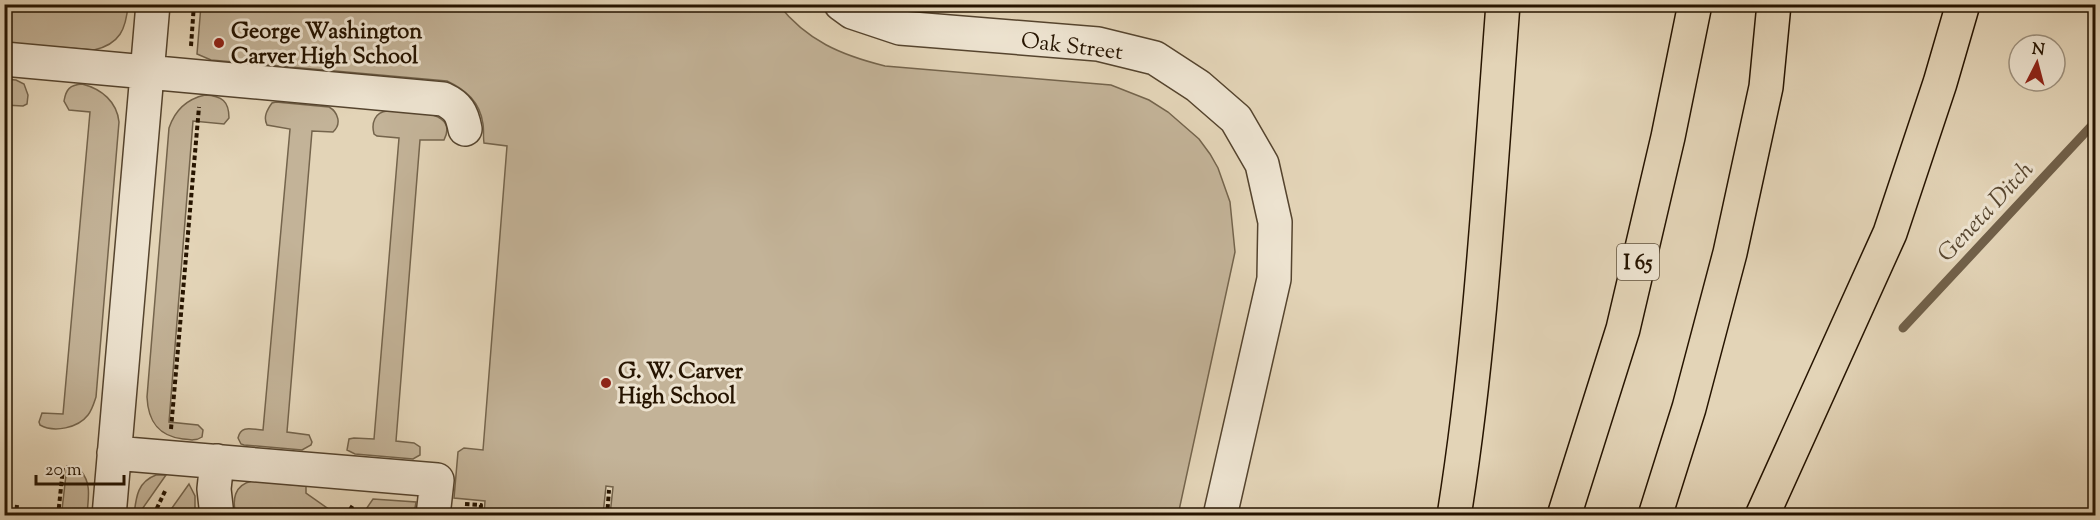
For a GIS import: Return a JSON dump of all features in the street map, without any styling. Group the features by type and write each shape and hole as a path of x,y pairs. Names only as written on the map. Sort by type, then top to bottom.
{"highway":[{"path":"1454,516 1464,452 1476,343 1503,4"},
{"name":"I 65","path":"1564,516 1623,329 1668,137 1695,4"},
{"path":"1655,516 1689,408 1730,253 1766,87 1773,4"},
{"path":"1762,516 1890,233 1941,83 1963,4"}],"street":[{"path":"109,516 153,4"},
{"name":"Oak Street","path":"841,4 852,12 900,28 1098,44 1155,58 1198,86 1236,119 1262,164 1275,222 1274,279 1220,516"},
{"path":"4,59 147,72 193,62 443,99 454,104 462,114 465,129"},
{"path":"114,453 437,480 434,516"},
{"path":"217,462 214,489 217,516"}],"path":[{"path":"159,516 157,508 172,476 172,418 199,107 193,62 194,4"},
{"path":"58,516 63,468"},
{"path":"607,516 609,490"},
{"path":"16,516 17,505"}],"shaded area":[{"name":"G. W. Carver High School","path":"778,4 789,17 813,37 854,57 885,66 1111,85 1149,100 1168,112 1199,139 1218,168 1230,202 1235,252 1178,515 610,515 613,487 606,486 603,515 484,515 485,501 454,498 458,452 464,448 483,450 507,146 484,143 479,109 466,93 447,81 211,60 197,54 201,5"},
{"path":"4,5 128,5 126,21 120,34 110,44 94,50 5,43"},
{"path":"4,79 16,80 24,84 28,95 27,104 23,106 5,105"},
{"path":"82,84 96,89 107,97 115,108 119,122 96,397 91,411 84,419 66,428 52,429 40,425 39,422 42,413 63,414 90,112 69,110 64,101 69,88"},
{"path":"205,95 223,100 228,107 229,118 224,124 193,121 169,422 198,425 203,430 202,437 191,440 167,435 161,431 152,420 147,397 169,128 182,106"},
{"path":"272,103 329,107 337,115 338,122 333,132 312,131 287,432 309,435 311,445 302,450 244,445 238,438 245,429 263,430 290,129 267,125 265,119 267,111"},
{"path":"417,112 438,117 444,122 447,130 444,140 420,140 396,441 414,443 420,447 420,455 413,459 355,454 347,450 349,439 374,439 399,138 377,136 374,134 373,126 379,113"},
{"path":"67,466 81,471 87,481 87,515 70,515 62,510"},
{"path":"156,475 166,475 138,515 134,515 141,486"},
{"path":"252,481 306,486 306,493 335,515 236,515 234,504 236,494 241,486"},
{"path":"189,484 195,496 195,511 188,515 167,515"},
{"path":"373,499 416,502 415,508 409,511 389,510 388,515 362,515"}],"waterway":[{"name":"Geneta Ditch","path":"1903,328 2096,121"}],"place":[{"name":"George Washington Carver High School","path":"219,43"},
{"name":"G. W. Carver High School","path":"606,383"}]}
